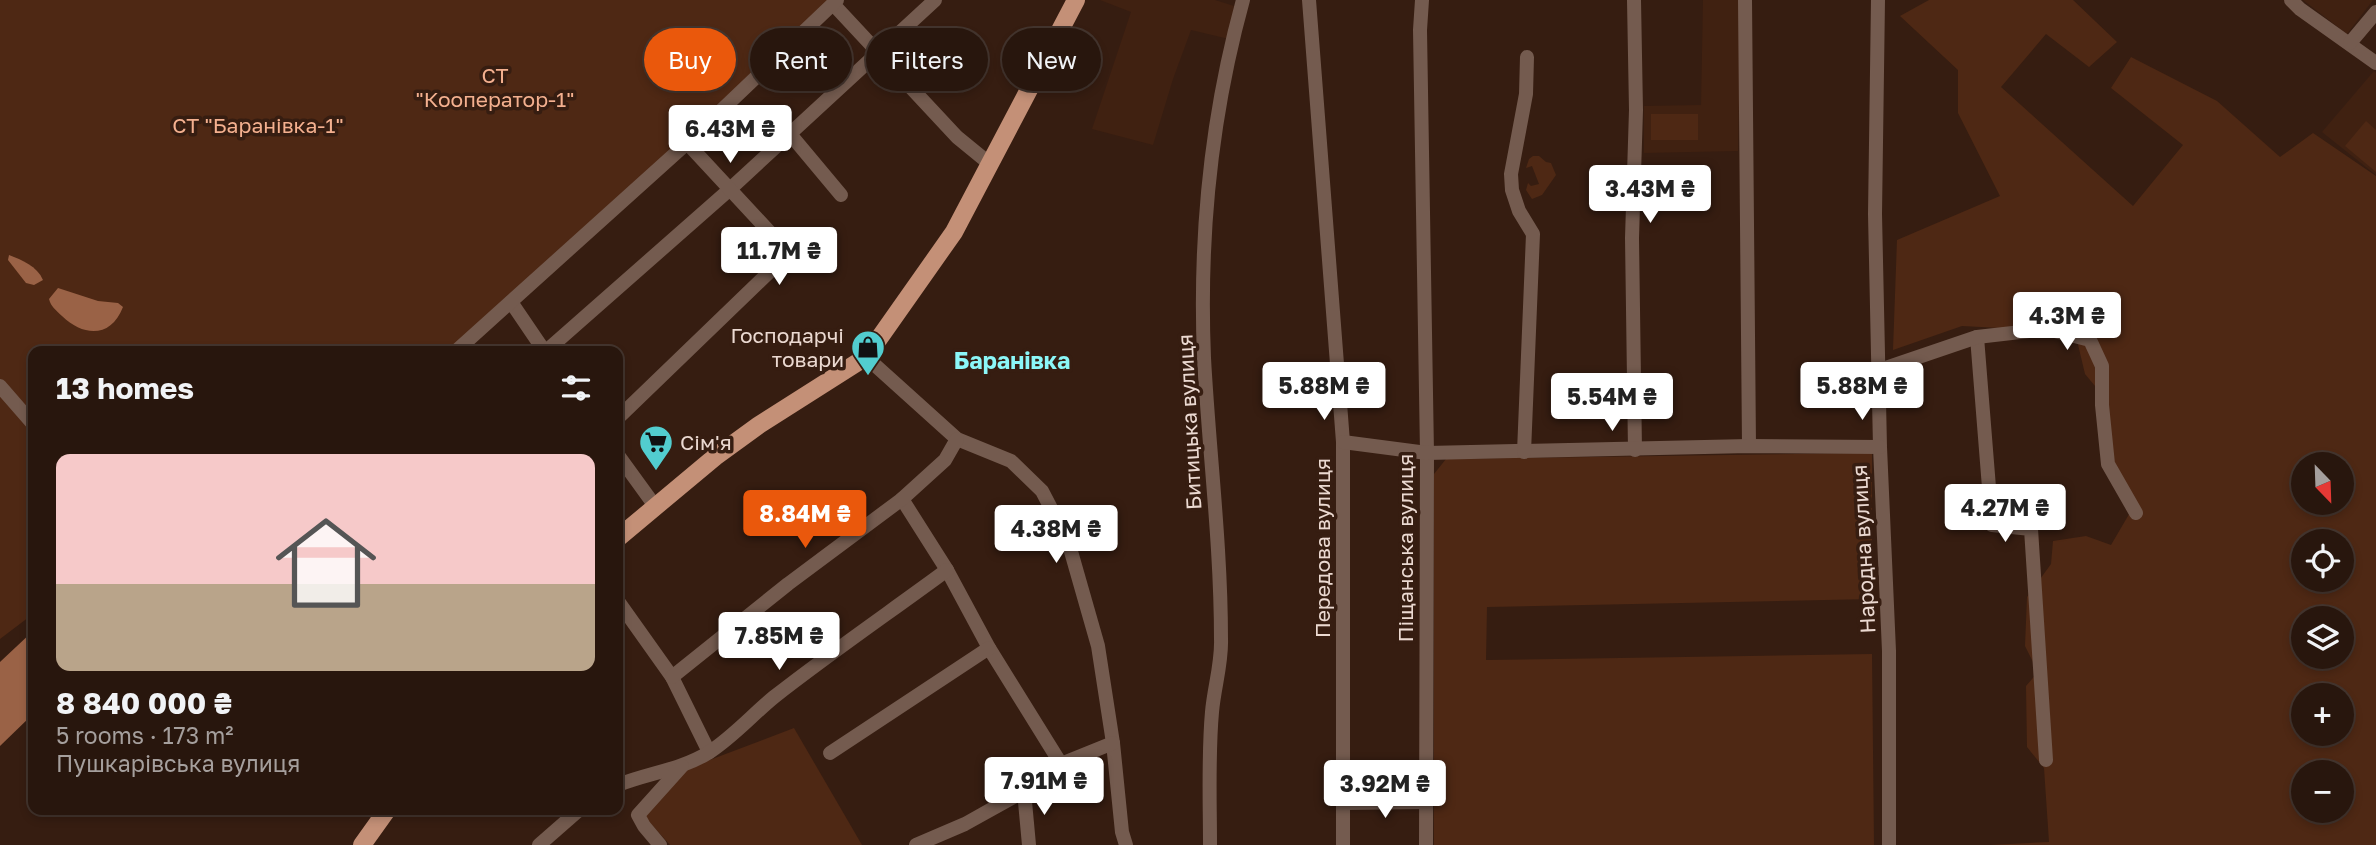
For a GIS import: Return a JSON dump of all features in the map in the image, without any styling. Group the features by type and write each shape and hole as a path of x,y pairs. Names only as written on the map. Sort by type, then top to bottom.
{"main road":[{"path":"623,534 715,457 759,425 866,357 954,232 1076,0"},
{"path":"362,845 383,815"}],"street":[{"path":"905,28 935,0"},
{"name":"Битицька вулиця","path":"1210,845 1212,714 1222,642 1215,491 1204,357 1205,243 1214,138 1243,0"},
{"name":"Передова вулиця","path":"1309,0 1343,442 1343,845"},
{"name":"Піщанська вулиця","path":"1422,0 1421,173 1427,453 1426,845"},
{"path":"1634,0 1636,110 1632,238 1635,450"},
{"path":"1745,0 1749,446"},
{"name":"Народна вулиця","path":"1878,0 1875,214 1880,447 1889,651 1889,845"},
{"path":"2291,0 2376,63"},
{"path":"461,346 687,143 835,2 866,39"},
{"path":"2350,43 2376,12"},
{"path":"1524,452 1533,234 1519,211 1512,190 1511,174 1526,94 1527,57"},
{"path":"552,346 866,65"},
{"path":"913,91 957,137 990,164"},
{"path":"790,134 841,195"},
{"path":"623,413 789,253 687,143"},
{"path":"511,302 541,346"},
{"path":"1880,370 1977,337 2047,329 2090,340 2102,366 2102,405 2108,464 2137,513"},
{"path":"1977,337 1992,525 2031,529 2046,760"},
{"path":"866,357 957,439 1011,461 1042,491 1068,541 1098,646 1113,743 1122,832 1126,845"},
{"path":"0,386 28,418"},
{"path":"672,677 788,584 902,499 945,460 957,439"},
{"path":"1343,442 1427,453 1749,446 1880,447"},
{"path":"623,463 655,506"},
{"path":"902,499 1061,764"},
{"path":"623,783 643,775 682,766 709,752 736,733 772,699 947,570"},
{"path":"623,608 672,677 709,752"},
{"path":"830,753 989,648"},
{"path":"916,845 965,824 1024,791 1061,764 1113,743"},
{"path":"660,845 638,815 682,766"},
{"path":"1024,791 1029,845"},
{"path":"1344,803 1425,802"},
{"path":"539,845 573,815"}],"shaded area":[{"path":"1100,0 1215,0 1234,6 1229,39 1191,30 1153,145 1092,129 1131,12"},
{"path":"1703,0 1741,0 1738,151 1644,153 1644,106 1701,105"},
{"path":"2303,0 2373,0 2347,34"},
{"path":"2374,71 2376,73 2376,175 2322,132"},
{"path":"9,255 33,267 43,280 34,285 26,283 8,260"},
{"path":"58,288 98,301 118,303 123,307 112,324 104,329 88,331 70,323 52,306 49,299"},
{"path":"28,636 28,719 0,746 0,662"}],"green space":[{"path":"0,0 837,0 807,28 750,28 750,80 462,346 28,346 28,618 0,639"},
{"path":"1929,0 2073,0 2117,42 2089,67 2046,34 2001,87 2133,206 2183,145 2111,88 2131,57 2217,101 2280,157 2313,133 2376,176 2376,845 1990,845 2049,842 2044,768 2027,747 2026,686 2038,672 2025,646 2027,597 2051,564 2053,541 2086,536 2111,545 2135,504 2111,462 2105,398 2085,374 2075,332 1962,326 1893,350 1897,240 2000,196 1958,113 1958,70 1900,16"},
{"path":"1651,114 1698,114 1698,140 1651,140"},
{"path":"2366,121 2376,130 2376,172 2345,146"},
{"path":"1533,156 1539,156 1551,163 1556,175 1542,195 1532,199 1526,190 1528,183 1531,186 1539,184 1532,166 1526,168"},
{"path":"1872,453 1872,599 1487,607 1486,660 1872,654 1874,845 1434,845 1434,474 1446,459"},
{"path":"794,728 862,845 670,845 644,816 686,769"}],"place":[{"name":"Господарчі товари","path":"868,377"},
{"name":"Сім'я","path":"656,472"}],"district":[{"name":"Баранівка","path":"1012,360"}],"park label":[{"name":"СТ \"Кооператор-1\"","path":"495,87"},
{"name":"СТ \"Баранівка-1\"","path":"258,125"}]}
